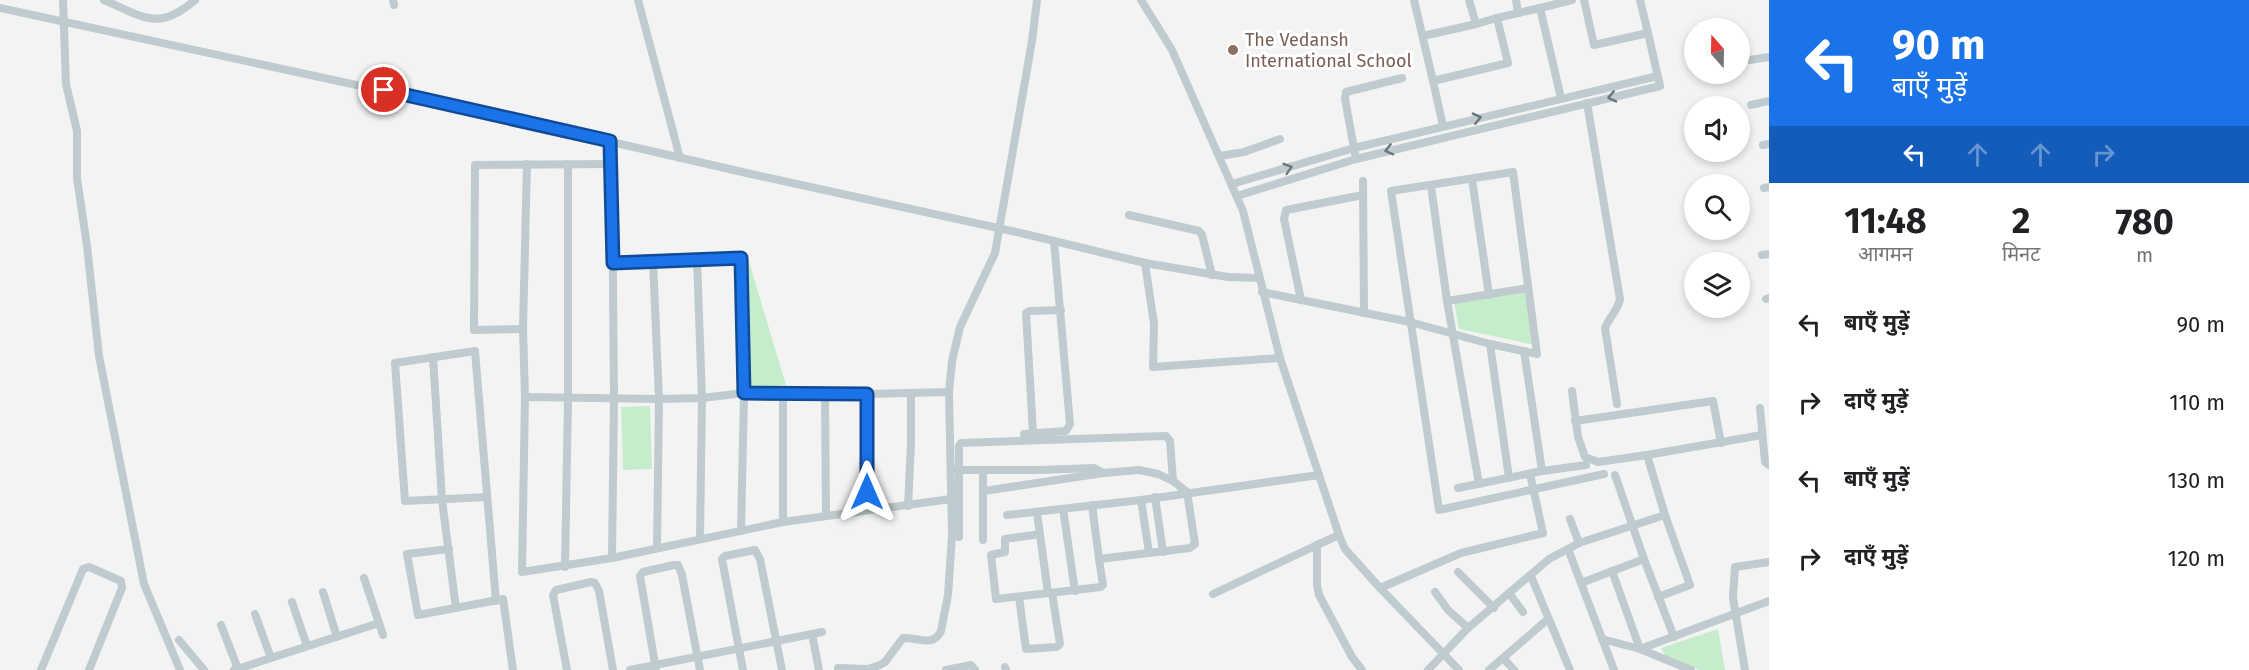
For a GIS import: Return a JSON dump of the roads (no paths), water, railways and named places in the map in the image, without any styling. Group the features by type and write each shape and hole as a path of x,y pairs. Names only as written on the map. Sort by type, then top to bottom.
{"street":[{"path":"63,0 66,84 77,130 77,178 102,376 142,576 180,670"},
{"path":"104,0 159,20 169,18 195,0"},
{"path":"638,0 680,158"},
{"path":"838,670 838,668 868,669 880,665 885,662 903,638 931,641 939,636 944,620 950,576 949,392 955,344 960,327 995,253 1032,41 1036,0"},
{"path":"1141,0 1172,50 1237,196 1251,238 1262,292 1280,358 1339,535 1346,549 1380,588 1459,670"},
{"path":"1414,0 1443,126"},
{"path":"1469,0 1476,24"},
{"path":"1516,0 1518,13"},
{"path":"1423,36 1572,0"},
{"path":"1584,0 1594,45 1648,33"},
{"path":"1237,196 1356,159 1660,86 1640,0"},
{"path":"0,8 384,90 1145,263 1212,275 1259,278"},
{"path":"1540,8 1561,98"},
{"path":"1433,81 1507,64 1497,18"},
{"path":"1750,60 1769,57"},
{"path":"1232,184 1354,148 1658,76"},
{"path":"1356,159 1345,99 1347,92 1402,78"},
{"path":"1751,105 1769,101"},
{"path":"1587,103 1620,300 1617,312 1609,319 1605,328 1617,404"},
{"path":"1220,156 1244,152 1280,139"},
{"path":"610,141 614,399 612,558"},
{"path":"527,164 523,329 525,397 522,572 612,558 783,522 951,499"},
{"path":"565,567 568,164"},
{"path":"523,329 474,330 476,165 612,164"},
{"path":"1262,292 1410,322 1455,336 1537,354 1513,172 1392,191 1410,322 1439,510 1604,474"},
{"path":"1472,179 1489,295"},
{"path":"1362,180 1364,313"},
{"path":"1431,186 1447,301 1455,336 1479,484"},
{"path":"1301,300 1284,219 1286,210 1363,195"},
{"path":"1129,215 1199,231 1212,275"},
{"path":"1024,435 1066,431 1070,424 1054,241"},
{"path":"613,263 741,258 744,393 741,531"},
{"path":"697,260 702,398 700,539"},
{"path":"653,261 659,399 657,548"},
{"path":"1145,263 1154,324 1153,367 1280,358"},
{"path":"1447,301 1528,288"},
{"path":"1033,433 1026,313 1061,310"},
{"path":"1490,344 1509,478"},
{"path":"487,497 405,501 395,363 475,351 496,601"},
{"path":"1524,351 1542,471"},
{"path":"433,357 442,500 456,608"},
{"path":"1572,391 1575,422 1582,453 1588,459 1604,462 1762,435"},
{"path":"525,397 659,399 702,398 744,393 825,395 949,392"},
{"path":"783,393 783,522"},
{"path":"908,506 911,393"},
{"path":"867,394 867,510"},
{"path":"825,395 826,516"},
{"path":"1575,422 1713,401 1721,443"},
{"path":"1760,408 1765,462 1769,465"},
{"path":"959,537 959,446 961,443 1164,435 1168,436 1170,441 1173,481"},
{"path":"1647,455 1690,585 1658,597"},
{"path":"1458,488 1542,471 1586,465"},
{"path":"950,470 1094,468 1103,473"},
{"path":"983,470 983,540"},
{"path":"1039,470 1041,481"},
{"path":"984,491 1041,481 1145,470 1173,481 1187,492 1194,546 1099,559"},
{"path":"1380,588 1461,553 1543,533 1530,474"},
{"path":"1007,515 1141,500 1319,475"},
{"path":"1615,475 1674,637"},
{"path":"1155,497 1163,552"},
{"path":"1141,500 1149,553"},
{"path":"1040,534 1005,539 1005,552 991,555 996,599 1102,587 1092,505"},
{"path":"1063,509 1075,591"},
{"path":"1019,597 1026,649 1057,647 1060,644 1037,513"},
{"path":"1428,670 1468,628 1549,559 1579,543 1665,515"},
{"path":"1570,519 1579,543"},
{"path":"1213,594 1339,535"},
{"path":"1317,546 1317,585 1320,595 1352,657 1362,670"},
{"path":"449,549 407,554 418,615 504,599 513,670"},
{"path":"1568,549 1614,670"},
{"path":"743,670 722,560 725,556 755,550 760,559 782,670"},
{"path":"1581,583 1644,559"},
{"path":"1745,670 1732,598 1735,567 1769,562"},
{"path":"656,668 639,582 643,572 678,565 700,670"},
{"path":"41,670 83,569 89,567 121,581 122,588 89,670"},
{"path":"1612,571 1640,649"},
{"path":"1458,572 1494,608"},
{"path":"1531,576 1570,670"},
{"path":"364,578 383,634"},
{"path":"567,670 553,595 556,590 591,582 595,583 599,591 613,670"},
{"path":"322,592 337,636"},
{"path":"1435,592 1448,610 1468,628"},
{"path":"1509,593 1523,612"},
{"path":"1640,649 1769,601"},
{"path":"292,602 307,646"},
{"path":"255,614 271,658"},
{"path":"1489,670 1548,619"},
{"path":"221,625 236,669 379,623"},
{"path":"630,670 656,668 698,657 822,632"},
{"path":"812,634 819,670"},
{"path":"1602,639 1640,649 1691,670"},
{"path":"179,640 204,670"},
{"path":"1503,658 1514,670"},
{"path":"946,670 972,665 975,670"}],"place":[{"name":"The Vedansh International School","path":"1233,50"}]}
